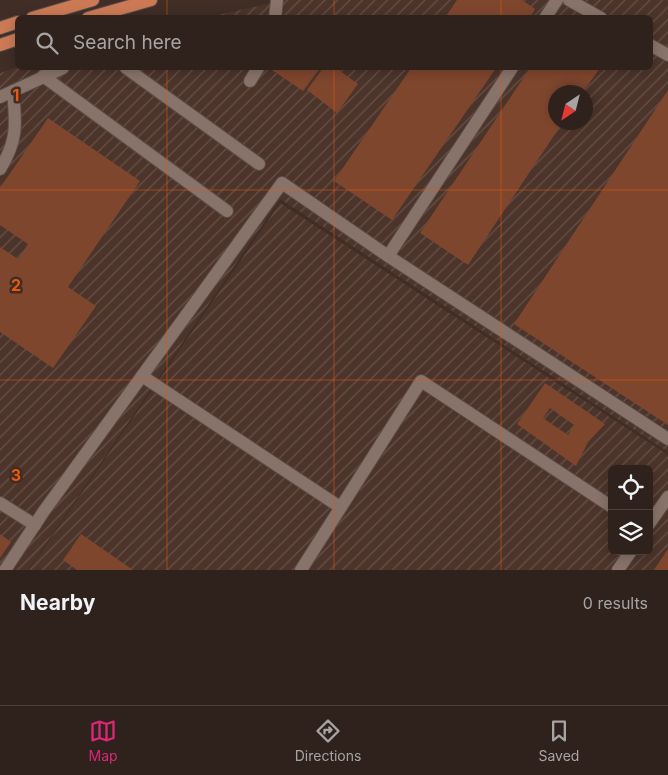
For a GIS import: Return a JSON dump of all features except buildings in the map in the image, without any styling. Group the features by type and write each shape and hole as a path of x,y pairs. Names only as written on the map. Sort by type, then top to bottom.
{"main road":[{"path":"51,15 70,12 93,0"},
{"path":"97,15 151,0"},
{"path":"0,28 15,23"},
{"path":"0,45 15,40"}],"lane":[{"path":"275,15 277,0"},
{"path":"547,15 557,0"},
{"path":"569,0 596,15"},
{"path":"653,47 668,55"},
{"path":"0,97 58,70"},
{"path":"129,70 259,164"},
{"path":"250,81 257,70"},
{"path":"388,256 511,70"},
{"path":"44,76 227,211"},
{"path":"0,169 14,142 16,128 13,91"},
{"path":"5,570 35,525 282,183 388,256 668,439"},
{"path":"142,376 340,508"},
{"path":"301,570 421,381 608,503"},
{"path":"653,518 668,497"},
{"path":"0,503 35,525"},
{"path":"618,570 628,555"}],"shaded area":[{"path":"286,0 668,0 668,452 280,199 28,570 0,570 0,73 15,68 15,70 653,70 653,15 217,15"},
{"path":"280,203 668,455 668,570 29,570"}]}
